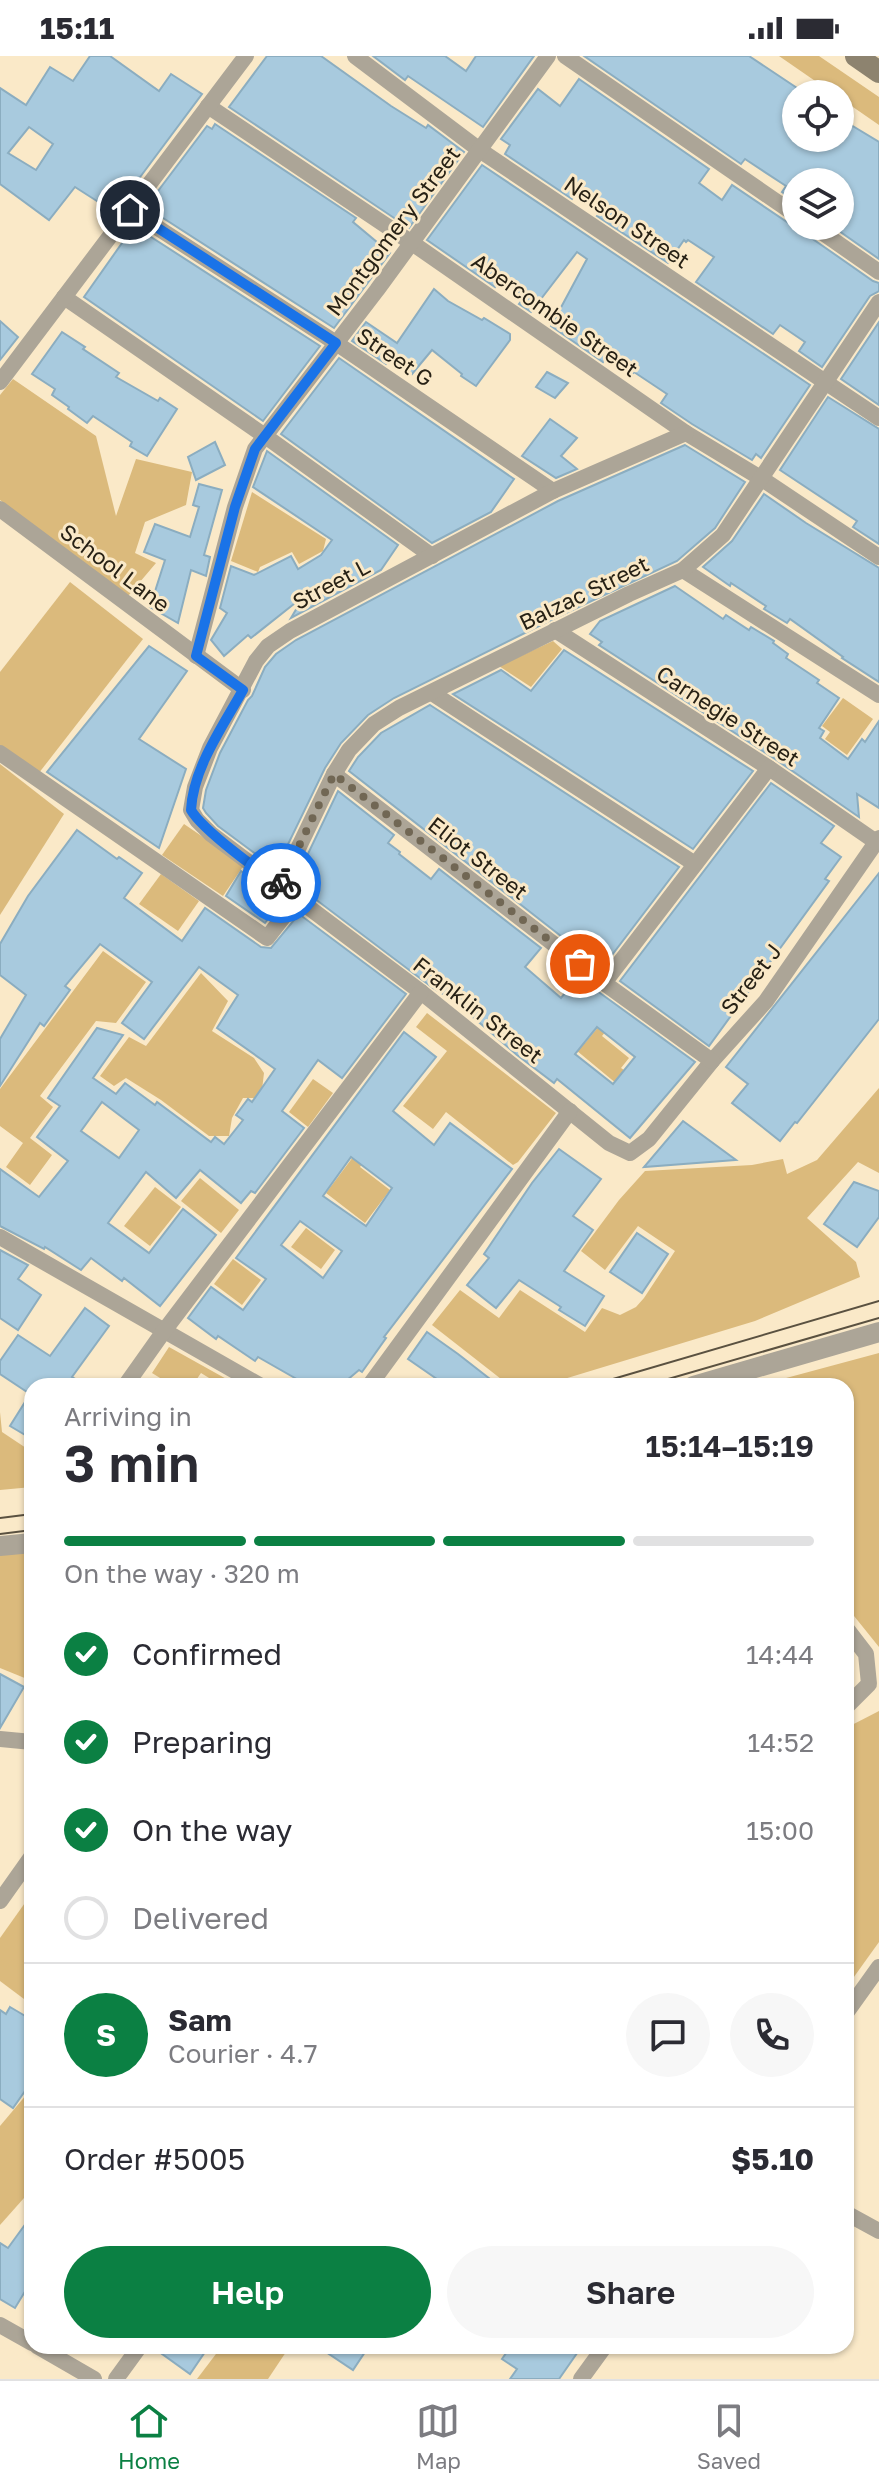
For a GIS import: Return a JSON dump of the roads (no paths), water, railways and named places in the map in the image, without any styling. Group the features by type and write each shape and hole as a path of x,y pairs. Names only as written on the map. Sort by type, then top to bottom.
{"main road":[{"path":"856,56 879,72"}],"street":[{"path":"0,382 246,56"},
{"name":"Nelson Street","path":"355,56 481,151 879,418"},
{"name":"Montgomery Street","path":"196,656 235,507 255,449 481,151 548,56"},
{"path":"565,56 782,205"},
{"name":"Abercombie Street","path":"208,106 686,433 879,557"},
{"name":"Street G","path":"130,210 336,343 553,491"},
{"path":"833,240 879,272"},
{"path":"64,297 432,556"},
{"name":"Balzac Street","path":"281,884 334,774 349,750 374,724 399,708 555,630 683,570 723,535 879,302"},
{"name":"Street L","path":"281,884 211,834 191,810 195,787 210,748 256,661 268,646 290,631 553,491 686,433"},
{"name":"School Lane","path":"0,509 243,690"},
{"path":"683,570 879,695"},
{"name":"Carnegie Street","path":"555,630 878,840"},
{"path":"432,693 695,864"},
{"path":"0,753 267,938 298,898"},
{"path":"604,983 769,768"},
{"name":"Eliot Street","path":"334,774 604,983 712,1061"},
{"name":"Street J","path":"649,1139 766,1001 878,840"},
{"name":"Franklin Street","path":"281,884 609,1143 630,1153 649,1139"},
{"path":"131,1378 421,992"},
{"path":"375,1378 570,1111"},
{"path":"0,1237 247,1378"},
{"path":"721,1378 879,1332"},
{"path":"0,1546 24,1544"},
{"path":"854,1638 866,1654 869,1684 854,1699"},
{"path":"0,1739 24,1741"},
{"path":"0,1901 24,1867"},
{"path":"854,2002 879,1967"},
{"path":"854,2217 879,2231"},
{"path":"0,2325 24,2339"},
{"path":"50,2354 94,2379"},
{"path":"116,2379 134,2354"},
{"path":"581,2379 599,2354"}],"tram line":[{"path":"616,1378 879,1301"},
{"path":"672,1378 879,1318"},
{"path":"0,1518 24,1515"},
{"path":"0,1534 24,1531"}]}
